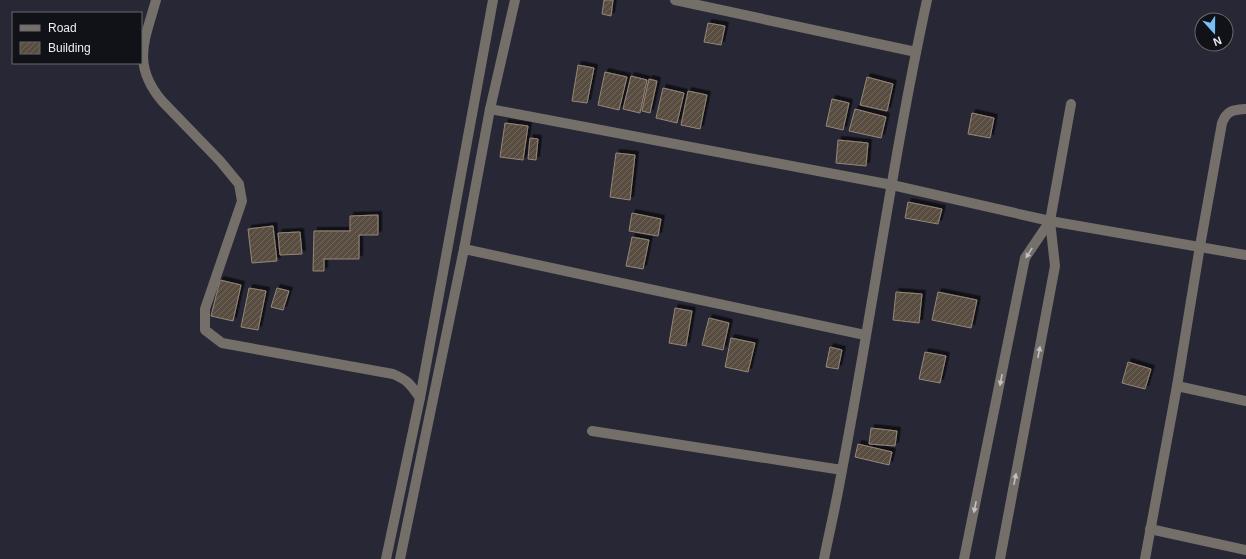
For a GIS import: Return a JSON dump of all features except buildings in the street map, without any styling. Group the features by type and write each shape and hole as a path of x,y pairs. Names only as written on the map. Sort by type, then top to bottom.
{"street":[{"path":"156,0 143,51 143,64 148,79 155,92 220,161 239,184 242,201 205,309 205,330 222,343 393,374 406,380 420,398"},
{"path":"386,559 420,398 493,0"},
{"path":"400,559 464,249 490,109 515,0"},
{"path":"675,0 916,52"},
{"path":"824,559 842,470 916,52 928,0"},
{"path":"1000,559 1055,266 1050,221 1071,104"},
{"path":"490,109 892,185 1050,221 1246,255"},
{"path":"1145,559 1177,386 1222,123 1225,115 1233,110 1246,109"},
{"path":"964,559 1025,258 1050,221"},
{"path":"464,249 649,290 865,335"},
{"path":"1177,386 1246,400"},
{"path":"592,431 842,470"},
{"path":"1150,529 1246,550"}]}
